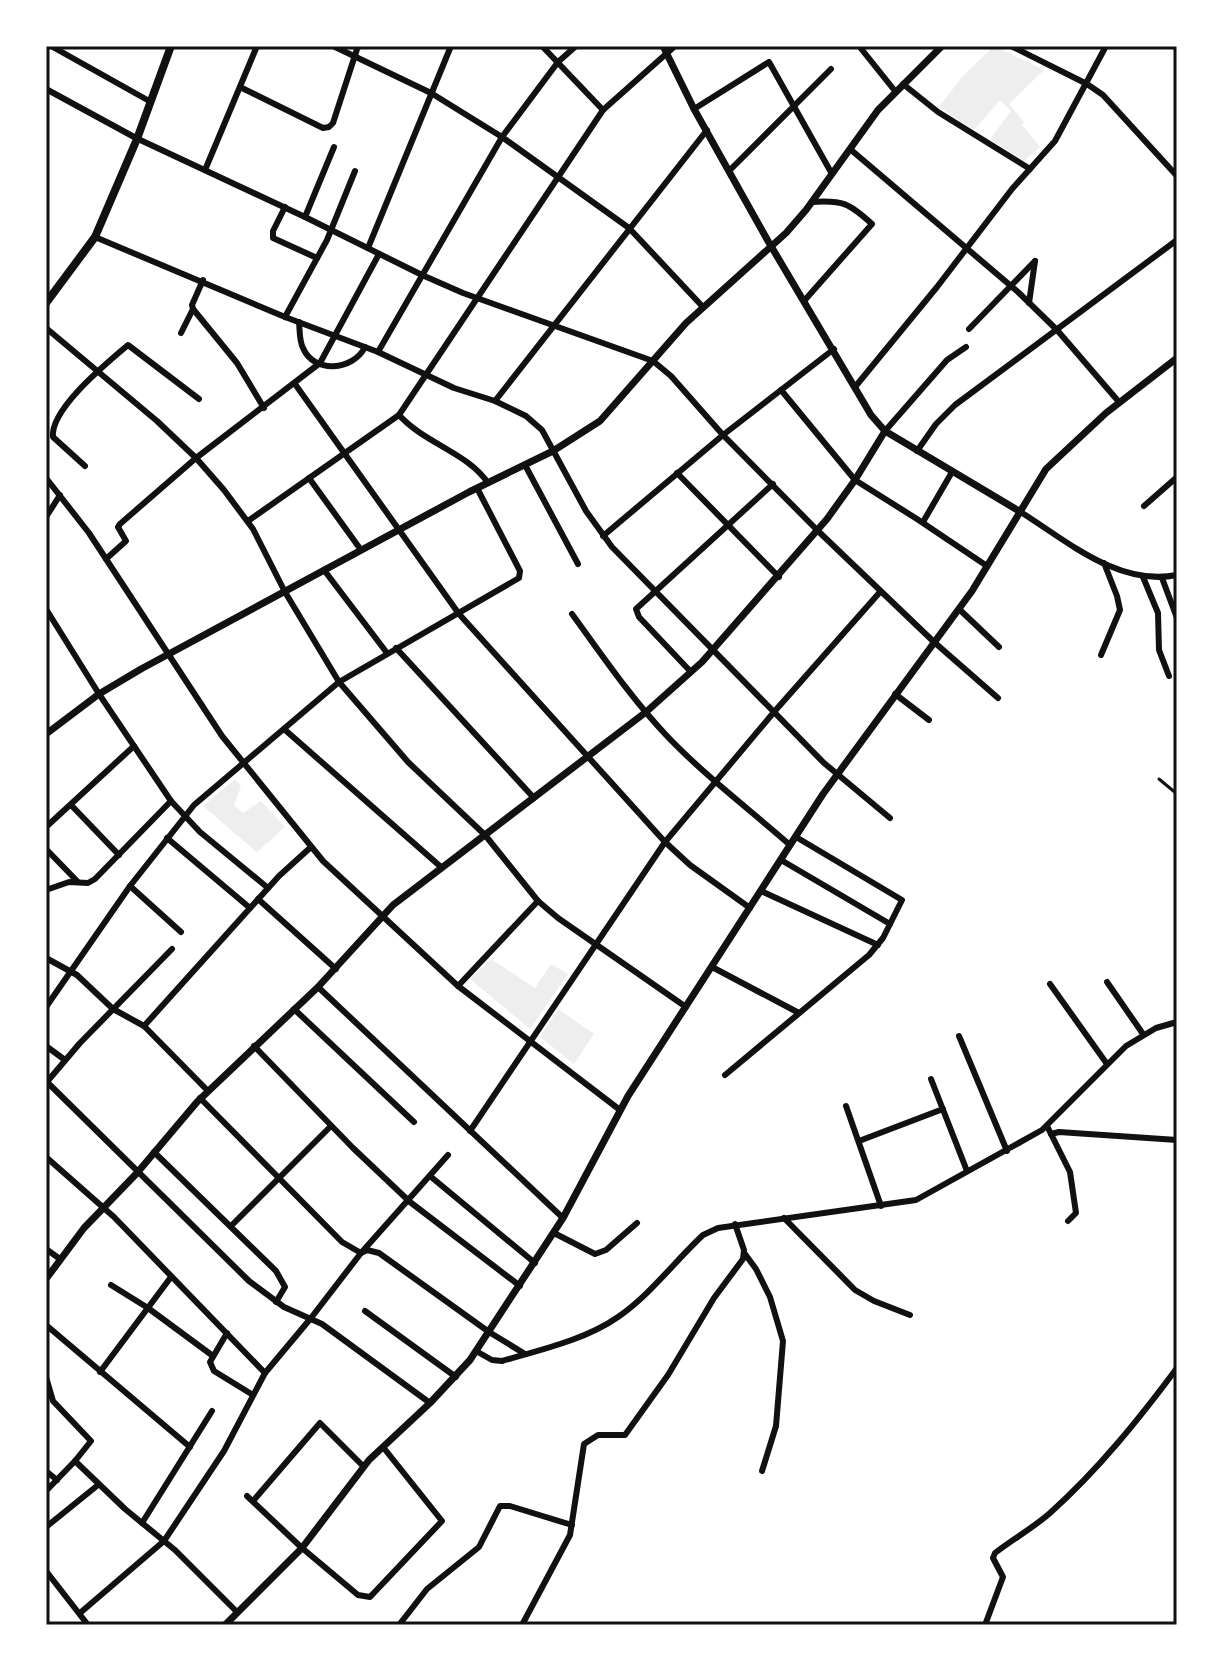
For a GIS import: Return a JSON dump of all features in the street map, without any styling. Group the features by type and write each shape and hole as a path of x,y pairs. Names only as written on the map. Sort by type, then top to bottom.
{"main road":[{"path":"48,297 95,237 171,46"}],"street":[{"path":"51,46 151,102"},
{"path":"205,170 257,46"},
{"path":"333,46 431,93 502,137 629,228 703,307"},
{"path":"240,87 323,128 329,127 333,123 358,46"},
{"path":"368,248 451,46"},
{"path":"542,46 603,110"},
{"path":"378,352 502,137 558,62 576,46"},
{"path":"248,521 399,415 603,110 665,50 675,46"},
{"path":"859,46 895,91"},
{"path":"46,734 99,694 167,655 399,529 553,451 600,421 703,307 772,248 812,202 895,91 942,46"},
{"path":"1011,46 1087,84 1115,107 1177,176"},
{"path":"855,387 1060,133 1106,46"},
{"path":"665,50 694,109 772,248 867,409 885,431 1104,563 1142,577 1177,575"},
{"path":"694,109 769,62 832,174"},
{"path":"729,171 831,69"},
{"path":"903,84 938,112 1030,169"},
{"path":"46,89 136,139 285,207 422,275 653,361 880,592 998,698"},
{"path":"495,401 707,130"},
{"path":"305,217 334,147"},
{"path":"850,149 1010,285 1057,330 1119,402"},
{"path":"285,317 331,230 355,171"},
{"path":"804,301 872,224 853,206 838,201 812,202"},
{"path":"285,207 273,231 273,238 317,258"},
{"path":"95,237 428,373 454,388 495,401 535,423 603,536 836,774 890,818"},
{"path":"917,451 946,413 1177,240"},
{"path":"106,559 126,541 118,527 120,524 196,458 320,363 379,254"},
{"path":"969,329 1035,261 1029,303"},
{"path":"181,333 203,280"},
{"path":"193,309 237,363 264,408"},
{"path":"299,322 303,348 307,355 320,363 339,367 349,364 361,355 365,347"},
{"path":"46,328 196,458 248,521 285,592 339,682 408,762 485,835 538,901 686,1007"},
{"path":"85,466 57,443 52,433 57,419 97,371 129,345 199,399"},
{"path":"46,1279 200,1098 336,969 383,915 441,867 646,712 713,650 817,530 855,480 885,431 947,360 966,347"},
{"path":"603,536 723,435 834,349"},
{"path":"225,1625 302,1548 363,1466 456,1377 476,1351 563,1218 620,1110 836,774 959,609 1053,462 1119,402 1177,358"},
{"path":"295,384 459,614 665,842 690,865 750,908"},
{"path":"781,390 855,480 987,566"},
{"path":"399,415 411,428 479,471 488,483"},
{"path":"525,465 578,564"},
{"path":"923,522 952,472"},
{"path":"677,473 779,577"},
{"path":"1144,506 1177,477"},
{"path":"46,478 106,559 242,764 311,847 458,986 620,1110"},
{"path":"309,478 361,550"},
{"path":"691,672 637,613 639,605 773,484"},
{"path":"46,1007 130,886 184,816 339,682 520,577 520,571 477,488"},
{"path":"46,517 60,495"},
{"path":"1101,655 1120,610 1104,563"},
{"path":"324,570 387,653"},
{"path":"1142,577 1158,613 1159,650 1169,676"},
{"path":"1162,578 1177,618"},
{"path":"470,1131 665,842 880,592"},
{"path":"46,609 171,801 184,816 268,888"},
{"path":"959,609 999,647"},
{"path":"572,614 646,712 684,753 790,845"},
{"path":"396,648 534,798"},
{"path":"895,694 929,720"},
{"path":"284,729 441,867"},
{"path":"46,827 134,746"},
{"path":"46,890 77,881 92,881 171,801"},
{"path":"71,805 119,855"},
{"path":"725,1075 863,960 878,945 902,900 796,837"},
{"path":"167,838 250,908"},
{"path":"144,1026 268,888 311,847"},
{"path":"46,849 77,881"},
{"path":"781,860 890,924"},
{"path":"130,886 181,932"},
{"path":"761,891 878,945"},
{"path":"258,899 336,969"},
{"path":"458,986 538,901"},
{"path":"172,949 46,1083 235,1270 276,1302 311,1318 430,1403"},
{"path":"46,958 71,971 113,1009 144,1026 208,1091"},
{"path":"712,967 799,1013"},
{"path":"1107,982 1143,1034"},
{"path":"1050,984 1107,1064"},
{"path":"318,987 563,1218"},
{"path":"294,1009 414,1122"},
{"path":"476,1351 498,1361 565,1341 615,1319 703,1235 735,1224 913,1202 1047,1126 1107,1064 1143,1034 1177,1022"},
{"path":"959,1036 1007,1151"},
{"path":"46,1046 65,1060"},
{"path":"254,1046 409,1201 520,1286"},
{"path":"931,1079 967,1171"},
{"path":"200,1098 342,1242 361,1253"},
{"path":"846,1106 881,1206"},
{"path":"859,1141 943,1109"},
{"path":"231,1226 331,1126"},
{"path":"1047,1126 1071,1174 1071,1193 1076,1213 1068,1221"},
{"path":"1051,1134 1177,1140"},
{"path":"154,1152 283,1280 285,1287 276,1302"},
{"path":"80,1613 164,1541 215,1465 265,1373 361,1253 448,1155"},
{"path":"46,1157 104,1208 265,1373"},
{"path":"430,1176 535,1263"},
{"path":"784,1218 855,1290 910,1315"},
{"path":"554,1233 595,1254 606,1250 637,1223"},
{"path":"735,1224 745,1254 770,1297 783,1341 776,1426 762,1471"},
{"path":"46,1249 60,1259"},
{"path":"361,1253 367,1250 379,1253 525,1354"},
{"path":"522,1625 568,1541 584,1444 594,1436 620,1436 631,1428 745,1254"},
{"path":"100,1372 171,1277"},
{"path":"111,1285 213,1356"},
{"path":"365,1311 456,1377"},
{"path":"46,1325 190,1447"},
{"path":"227,1333 210,1363 213,1370 253,1395"},
{"path":"985,1625 1003,1577 994,1559 995,1553 1038,1523 1062,1501 1122,1438 1177,1368"},
{"path":"46,1377 53,1401 91,1441 46,1491"},
{"path":"142,1523 212,1411"},
{"path":"363,1466 320,1423 250,1499 302,1548 365,1598 373,1596 442,1521 383,1447"},
{"path":"75,1461 237,1612"},
{"path":"46,1471 57,1480"},
{"path":"46,1527 98,1485"},
{"path":"399,1625 433,1584 479,1547 500,1506 510,1506 572,1525"},
{"path":"46,1571 88,1625"}],"lane":[{"path":"1159,779 1177,794"}],"shaded area":[{"path":"994,46 1044,70 1009,104 1040,147 1024,161 990,139 1011,111 1000,100 974,130 939,107 962,77"},
{"path":"235,779 241,786 234,805 243,813 261,801 285,827 257,852 203,806"},
{"path":"491,959 535,988 551,964 568,974 530,1029 470,979"},
{"path":"558,1009 594,1034 574,1064 540,1037"}]}
